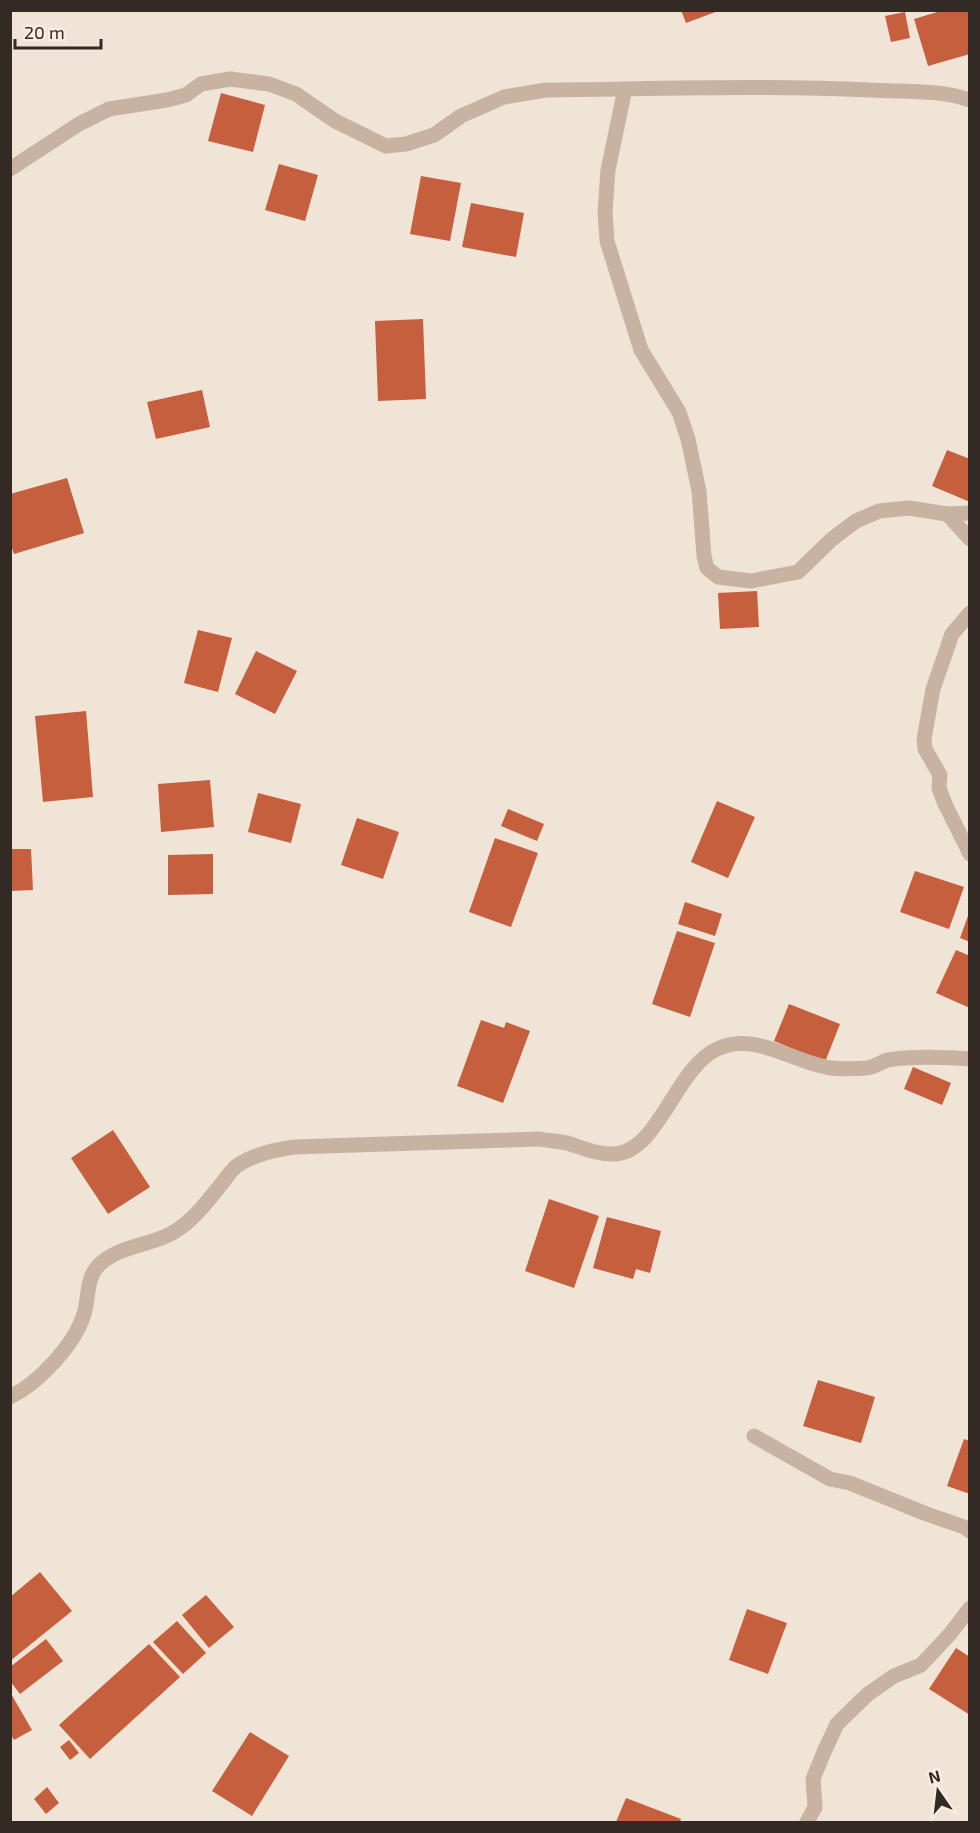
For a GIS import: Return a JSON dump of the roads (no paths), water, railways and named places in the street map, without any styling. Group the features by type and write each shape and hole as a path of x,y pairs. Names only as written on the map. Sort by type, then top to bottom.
{"street":[{"path":"10,169 79,124 109,109 177,98 186,95 201,84 230,79 269,84 296,94 335,121 386,146 406,144 434,135 461,116 504,97 546,90 806,87 940,94 969,100"},
{"path":"625,89 608,170 605,212 607,241 641,350 679,412 688,439 699,492 707,568 718,577 751,581 798,572 832,538 856,521 879,511 909,508 947,514 969,513"},
{"path":"947,514 969,539"},
{"path":"969,613 952,634 933,688 924,739 925,749 940,775 939,788 945,804 969,854"},
{"path":"10,1397 23,1391 49,1367 74,1335 84,1314 88,1286 97,1267 113,1254 179,1229 197,1213 237,1166 264,1152 294,1147 540,1139 565,1143 596,1153 618,1154 640,1143 657,1123 694,1065 717,1049 746,1042 831,1068 871,1068 887,1060 969,1059"},
{"path":"754,1436 830,1479 868,1490 964,1527 969,1532"},
{"path":"807,1822 815,1807 813,1779 837,1724 868,1694 894,1676 921,1665 950,1634 969,1608"}]}
